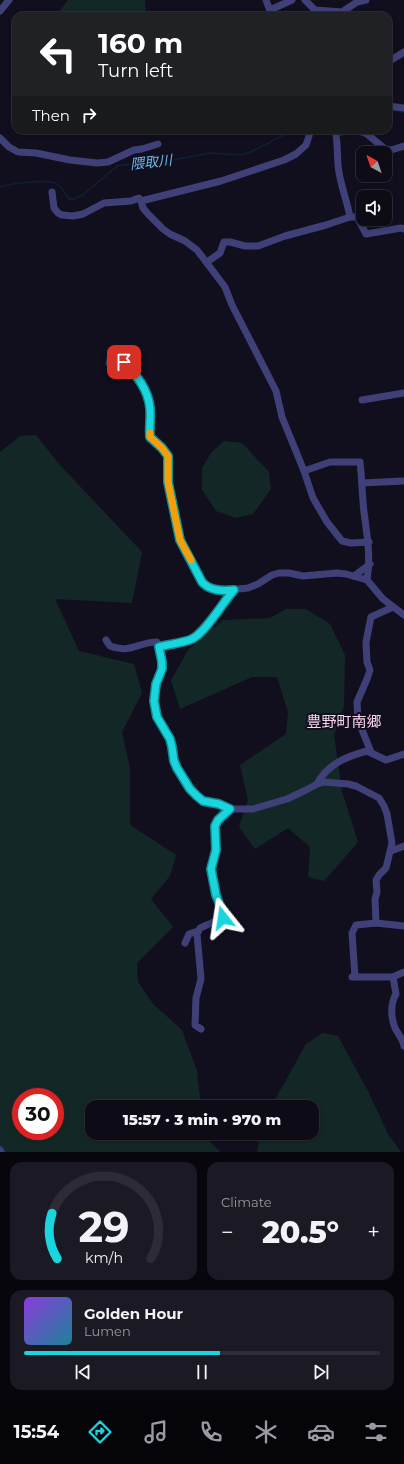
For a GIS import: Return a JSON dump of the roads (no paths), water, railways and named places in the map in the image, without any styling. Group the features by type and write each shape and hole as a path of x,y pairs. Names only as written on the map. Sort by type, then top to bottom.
{"street":[{"path":"0,11 9,0"},
{"path":"266,0 271,12"},
{"path":"273,12 292,0"},
{"path":"305,0 315,10 342,12 357,2 366,0"},
{"path":"392,58 404,52"},
{"path":"392,106 404,108"},
{"path":"141,201 221,181 284,160 296,154 306,145 310,134"},
{"path":"336,134 338,164 350,217"},
{"path":"367,134 385,148 391,150 404,146"},
{"path":"0,138 8,147 18,152 36,153 70,160 102,163 108,162 134,150 158,144"},
{"path":"52,192 54,208 58,213 73,216 83,214 104,203 131,201 139,198 148,214 163,229 197,250 225,287 232,306 276,392 282,417 304,471 313,498 327,522 342,541 351,544 369,542"},
{"path":"207,262 220,253 224,242 245,246 258,246 285,236 350,217 357,217 366,234 401,228 404,229"},
{"path":"109,363 110,354 114,352 142,383 146,391 150,408 150,437 168,456 168,482 180,540 202,582 210,589 234,590 248,588 258,584 272,575 289,573 302,576 337,574 354,576 367,580 376,592 393,607 404,614"},
{"path":"362,400 404,393"},
{"path":"304,471 330,462 360,462 369,542 370,564 367,580"},
{"path":"362,483 404,481"},
{"path":"354,576 370,564"},
{"path":"159,647 193,639 211,622 222,604 234,590"},
{"path":"371,752 358,720 357,702 370,670 367,662 366,642 371,617 393,607"},
{"path":"106,640 110,646 116,649 127,650 156,642 159,647 162,662 162,669 156,684 154,701 157,717 170,739 174,761 177,768 190,789 203,801 219,804 230,809 253,809 265,807 324,782 348,784 366,790 378,798 384,806 387,814 392,843 386,868 376,880 376,923"},
{"path":"317,784 324,774 347,756 367,751 386,760 404,754"},
{"path":"185,943 189,934 223,918 223,913 216,895 211,869 216,850 215,826 218,820 230,809"},
{"path":"391,851 404,846"},
{"path":"404,926 376,923 356,925 352,933 353,977 393,977 404,972"},
{"path":"198,931 201,978 196,998 195,1025 201,1029"},
{"path":"393,977 396,994 393,998 391,1010 395,1028 404,1046"}],"waterway":[{"name":"隈取川","path":"392,110 404,112"},
{"name":"隈取川","path":"0,187 30,182 53,182 61,187 69,199 74,199 83,195 117,166 147,159 173,160 210,153 241,155 253,151 285,134"}],"district":[{"name":"豊野町南郷","path":"344,721"}]}
